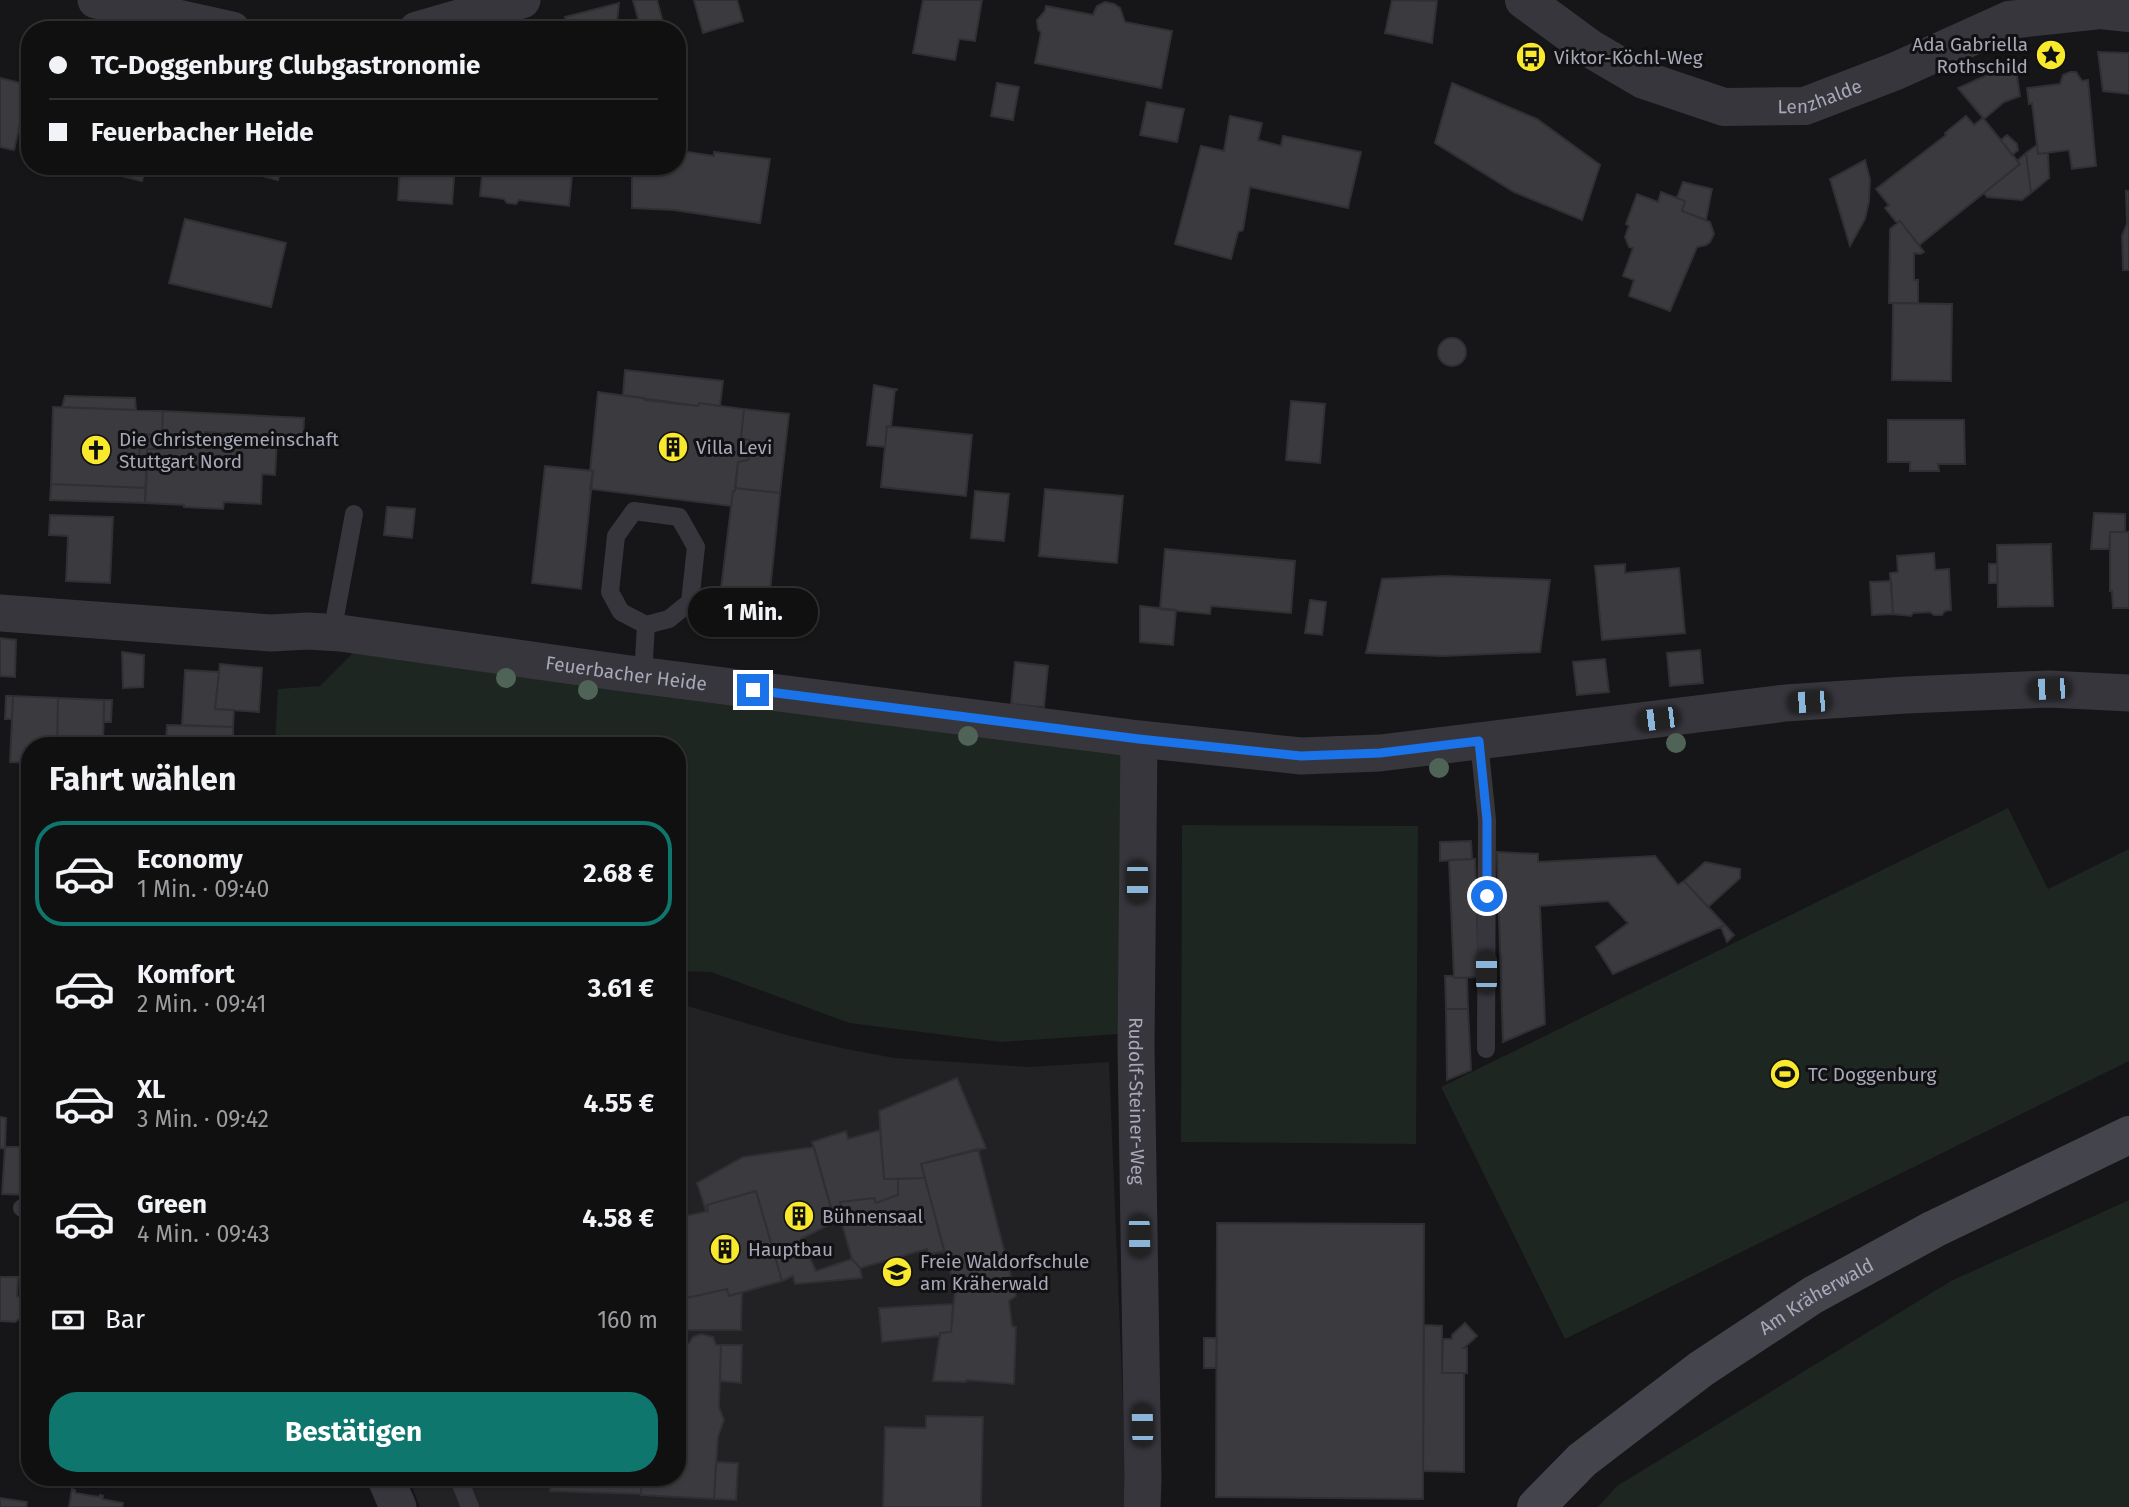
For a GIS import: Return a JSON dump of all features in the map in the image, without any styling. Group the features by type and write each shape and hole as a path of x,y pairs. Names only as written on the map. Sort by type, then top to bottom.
{"main road":[{"name":"Am Kräherwald","path":"1536,1507 1581,1460 1690,1377 1813,1295 1934,1228 2129,1135"}],"street":[{"path":"96,0 191,21"},
{"path":"448,21 522,0"},
{"name":"Lenzhalde","path":"1524,0 1591,49 1644,80 1724,107 1805,106 1896,71 2009,20 2100,10 2129,13"},
{"name":"Feuerbacher Heide","path":"0,613 271,634 308,631 332,633 1139,739 1301,756 1380,753 1786,703 2036,690 2129,693"},
{"name":"Rudolf-Steiner-Weg","path":"1139,739 1136,1046 1142,1507"},
{"path":"389,1486 398,1507"}],"lane":[{"path":"634,511 679,517 695,547 690,602 669,620 646,625 621,612 610,592 616,536 634,511"},
{"path":"332,633 354,514"},
{"path":"643,675 646,625"},
{"path":"1479,741 1487,820 1486,1049"},
{"path":"462,1486 470,1507"}],"shaded area":[{"path":"354,652 1135,745 1119,1034 1001,1042 849,1023 711,972 686,971 686,737 275,737 278,689 320,686"},
{"name":"TC Doggenburg","path":"2008,808 2048,889 2129,849 2129,1061 1565,1339 1441,1087"},
{"path":"1182,825 1418,826 1416,1144 1181,1142"},
{"name":"Freie Waldorfschule am Kräherwald","path":"686,1006 790,1036 895,1058 1029,1067 1109,1062 1126,1477 1123,1507 420,1507 412,1486 686,1486"},
{"path":"2129,1200 2129,1507 1598,1507 1617,1486 1951,1281"}],"building":[{"path":"633,0 657,0 663,21 639,21"},
{"path":"694,0 737,0 743,21 703,33"},
{"path":"923,0 982,0 975,41 959,39 955,60 913,53"},
{"path":"1392,0 1437,1 1432,43 1385,33"},
{"path":"1105,2 1120,8 1125,22 1172,31 1161,88 1035,63 1041,33 1037,20 1046,6 1093,15 1097,6"},
{"path":"619,3 617,21 566,21 565,17"},
{"path":"2098,52 2129,53 2129,94 2103,91"},
{"path":"1998,70 2000,73 2004,70 2013,72 2017,76 2020,96 2004,102 1984,119 1958,88"},
{"path":"2076,72 2082,81 2088,80 2096,166 2072,169 2069,150 2038,154 2032,103 2029,104 2027,88 2060,84 2063,75"},
{"path":"0,78 21,83 21,120 14,150 0,147"},
{"path":"997,83 1019,87 1013,120 991,116"},
{"path":"1452,83 1537,119 1600,165 1582,220 1514,192 1435,143"},
{"path":"1147,102 1184,109 1177,142 1140,135"},
{"path":"1230,116 1262,123 1258,140 1281,146 1283,136 1361,152 1348,208 1250,187 1243,230 1238,232 1231,259 1175,244 1201,146 1224,151"},
{"path":"1966,116 1974,125 1983,118 2020,164 1919,245 1900,221 1897,223 1885,208 1889,205 1876,189 1946,135 1945,133"},
{"path":"2007,135 2017,144 2018,150 2012,155 2001,140"},
{"path":"2037,145 2038,154 2048,153 2049,178 2031,193 2026,153"},
{"path":"686,152 714,156 714,152 770,159 760,223 674,210 632,208 632,175 686,175"},
{"path":"2026,153 2031,193 2022,200 1987,197 1984,193 2020,164 2017,161"},
{"path":"1865,160 1870,179 1869,201 1865,219 1850,246 1830,179"},
{"path":"118,175 144,175 142,181"},
{"path":"258,175 279,175 278,180"},
{"path":"399,175 454,175 452,204 398,200"},
{"path":"482,175 572,175 569,206 519,200 516,204 507,203 504,199 480,196"},
{"path":"1683,182 1712,189 1706,220 1682,211 1685,201 1677,198"},
{"path":"2126,191 2129,191 2129,270 2123,270 2122,236 2127,224"},
{"path":"1661,192 1685,201 1682,211 1710,222 1714,234 1710,242 1697,247 1670,311 1629,296 1634,280 1623,276 1633,248 1629,247 1625,237 1629,226 1626,224 1637,194 1658,202"},
{"path":"185,219 286,243 271,307 169,283"},
{"path":"1900,221 1924,252 1914,253 1914,280 1918,280 1918,303 1889,303 1890,229"},
{"path":"1893,303 1952,304 1951,381 1892,380"},
{"path":"1452,338 1462,342 1466,352 1462,362 1452,366 1442,362 1438,352 1442,342"},
{"path":"625,370 723,381 720,406 645,400 623,395"},
{"path":"874,385 895,389 891,427 887,426 885,447 867,445"},
{"name":"Villa Levi","path":"598,392 698,406 699,403 744,409 741,438 749,440 754,450 748,460 738,462 731,506 590,489"},
{"path":"65,396 135,398 136,410 62,407"},
{"path":"1291,401 1325,404 1320,463 1286,460"},
{"name":"Die Christengemeinschaft Stuttgart Nord","path":"53,407 163,411 162,435 140,434 139,465 147,465 146,488 51,484"},
{"path":"744,409 789,414 780,493 735,488 738,462 748,460 754,450 749,440 741,438"},
{"path":"163,411 304,418 303,444 277,442 277,439 235,438 235,434 205,432 205,437 162,435"},
{"path":"1888,420 1964,420 1965,464 1938,464 1939,471 1910,471 1910,462 1888,462"},
{"path":"887,426 972,435 966,496 881,487"},
{"path":"205,432 235,434 235,438 277,439 275,475 262,474 261,504 224,502 223,509 145,503 147,449 162,449 162,435 205,437"},
{"path":"140,434 162,435 162,449 147,449 147,465 139,465"},
{"path":"545,466 593,471 581,589 532,583"},
{"path":"51,484 146,488 145,503 50,500"},
{"path":"735,488 780,493 768,611 719,605"},
{"path":"1045,489 1123,496 1117,563 1039,556"},
{"path":"975,491 1009,494 1004,541 971,538"},
{"path":"387,507 415,509 412,538 384,535"},
{"path":"2094,513 2125,514 2125,532 2110,532 2109,549 2091,549"},
{"path":"50,515 113,517 110,583 66,581 68,536 49,535"},
{"path":"2110,532 2129,532 2129,608 2113,608 2110,591"},
{"path":"2051,544 2053,606 1998,607 1997,545"},
{"path":"1165,549 1295,561 1291,613 1211,606 1210,614 1160,609"},
{"path":"1934,553 1935,570 1949,569 1951,610 1942,615 1930,612 1913,613 1911,616 1893,614 1890,573 1898,572 1897,556"},
{"path":"1625,564 1625,573 1679,568 1685,633 1602,640 1595,566"},
{"path":"1989,564 1997,564 1997,583 1989,583"},
{"path":"1443,576 1550,580 1540,652 1443,656 1366,653 1382,579"},
{"path":"1891,581 1893,614 1872,615 1870,582"},
{"path":"1310,600 1326,602 1322,635 1305,633"},
{"path":"1140,606 1176,610 1173,645 1140,642"},
{"path":"0,638 16,640 15,677 0,676"},
{"path":"1700,650 1703,683 1670,686 1667,653"},
{"path":"122,652 144,655 143,687 123,688"},
{"path":"1605,659 1609,692 1577,695 1573,662"},
{"path":"1015,662 1048,666 1044,707 1011,704"},
{"path":"220,664 262,668 259,712 215,709"},
{"path":"185,670 219,672 215,709 234,710 233,727 182,725"},
{"path":"6,696 13,696 12,719 5,719"},
{"path":"13,696 58,698 57,737 21,737 21,763 10,762"},
{"path":"58,698 104,700 103,737 57,737"},
{"path":"104,700 112,700 111,722 104,722"},
{"path":"167,725 233,727 233,737 166,737"},
{"path":"1471,841 1472,859 1440,861 1440,842"},
{"path":"1497,852 1538,854 1538,862 1655,856 1678,885 1684,881 1725,925 1613,974 1596,947 1628,923 1608,901 1540,906 1545,1024 1503,1042"},
{"path":"1475,859 1479,977 1454,978 1449,860"},
{"path":"1705,862 1740,869 1740,878 1708,907 1684,881"},
{"path":"1725,925 1734,935 1727,942 1721,927"},
{"path":"1445,976 1467,978 1468,1009 1446,1009"},
{"path":"1446,1009 1468,1009 1471,1070 1447,1080"},
{"path":"957,1078 986,1148 921,1164 925,1178 884,1179 879,1111"},
{"path":"0,1117 6,1118 5,1149 0,1148"},
{"path":"880,1130 884,1179 898,1179 898,1195 876,1203 874,1198 840,1202 844,1220 835,1222 812,1142 846,1131 848,1139"},
{"path":"5,1147 21,1147 21,1195 2,1194"},
{"name":"Bühnensaal","path":"814,1147 835,1222 801,1239 816,1271 852,1259 860,1268 862,1278 795,1284 793,1276 782,1281 756,1191 707,1205 706,1211 697,1183 743,1157"},
{"path":"978,1149 1016,1296 1009,1301 1012,1326 1016,1327 1014,1384 966,1380 933,1381 940,1333 951,1332 955,1290 921,1164"},
{"path":"925,1178 944,1251 928,1255 927,1249 860,1268 852,1259 841,1221 844,1220 840,1202 874,1198 876,1203 898,1195 898,1179"},
{"name":"Hauptbau","path":"756,1191 782,1281 729,1296 727,1289 686,1297 686,1216 708,1211 707,1205"},
{"path":"1217,1223 1424,1224 1423,1499 1216,1497"},
{"path":"0,1277 18,1277 17,1296 21,1298 21,1318 15,1322 0,1321"},
{"path":"727,1289 729,1296 742,1292 741,1330 686,1330 686,1297"},
{"path":"953,1304 951,1332 940,1333 940,1336 882,1342 879,1308"},
{"path":"1465,1323 1477,1336 1464,1348 1467,1348 1467,1373 1442,1373 1443,1339 1452,1339 1452,1335"},
{"path":"1424,1325 1442,1326 1442,1373 1464,1373 1464,1472 1423,1471"},
{"path":"701,1334 713,1337 716,1345 721,1345 719,1407 724,1420 718,1437 714,1499 641,1495 642,1486 686,1486 686,1343"},
{"path":"1204,1338 1217,1338 1216,1368 1204,1368"},
{"path":"721,1345 742,1345 741,1383 720,1381"},
{"path":"926,1416 983,1417 981,1507 883,1507 885,1427 926,1428"},
{"path":"716,1462 738,1463 736,1500 714,1499"},
{"path":"550,1486 641,1486 641,1494 550,1491"},
{"path":"72,1489 75,1493 100,1495 103,1496 102,1499 123,1503 122,1507 69,1507"},
{"path":"0,1498 27,1502 26,1507 0,1507"}],"place":[{"name":"Ada Gabriella Rothschild","path":"2051,55"},
{"name":"Viktor-Köchl-Weg","path":"1531,57"},
{"name":"Villa Levi","path":"673,447"},
{"name":"Die Christengemeinschaft Stuttgart Nord","path":"96,450"},
{"name":"TC Doggenburg","path":"1785,1074"},
{"name":"Bühnensaal","path":"799,1216"},
{"name":"Hauptbau","path":"725,1249"},
{"name":"Freie Waldorfschule am Kräherwald","path":"897,1272"}],"route":[{"path":"753,690 1139,739 1301,756 1380,753 1479,741 1487,820 1487,896"}]}
